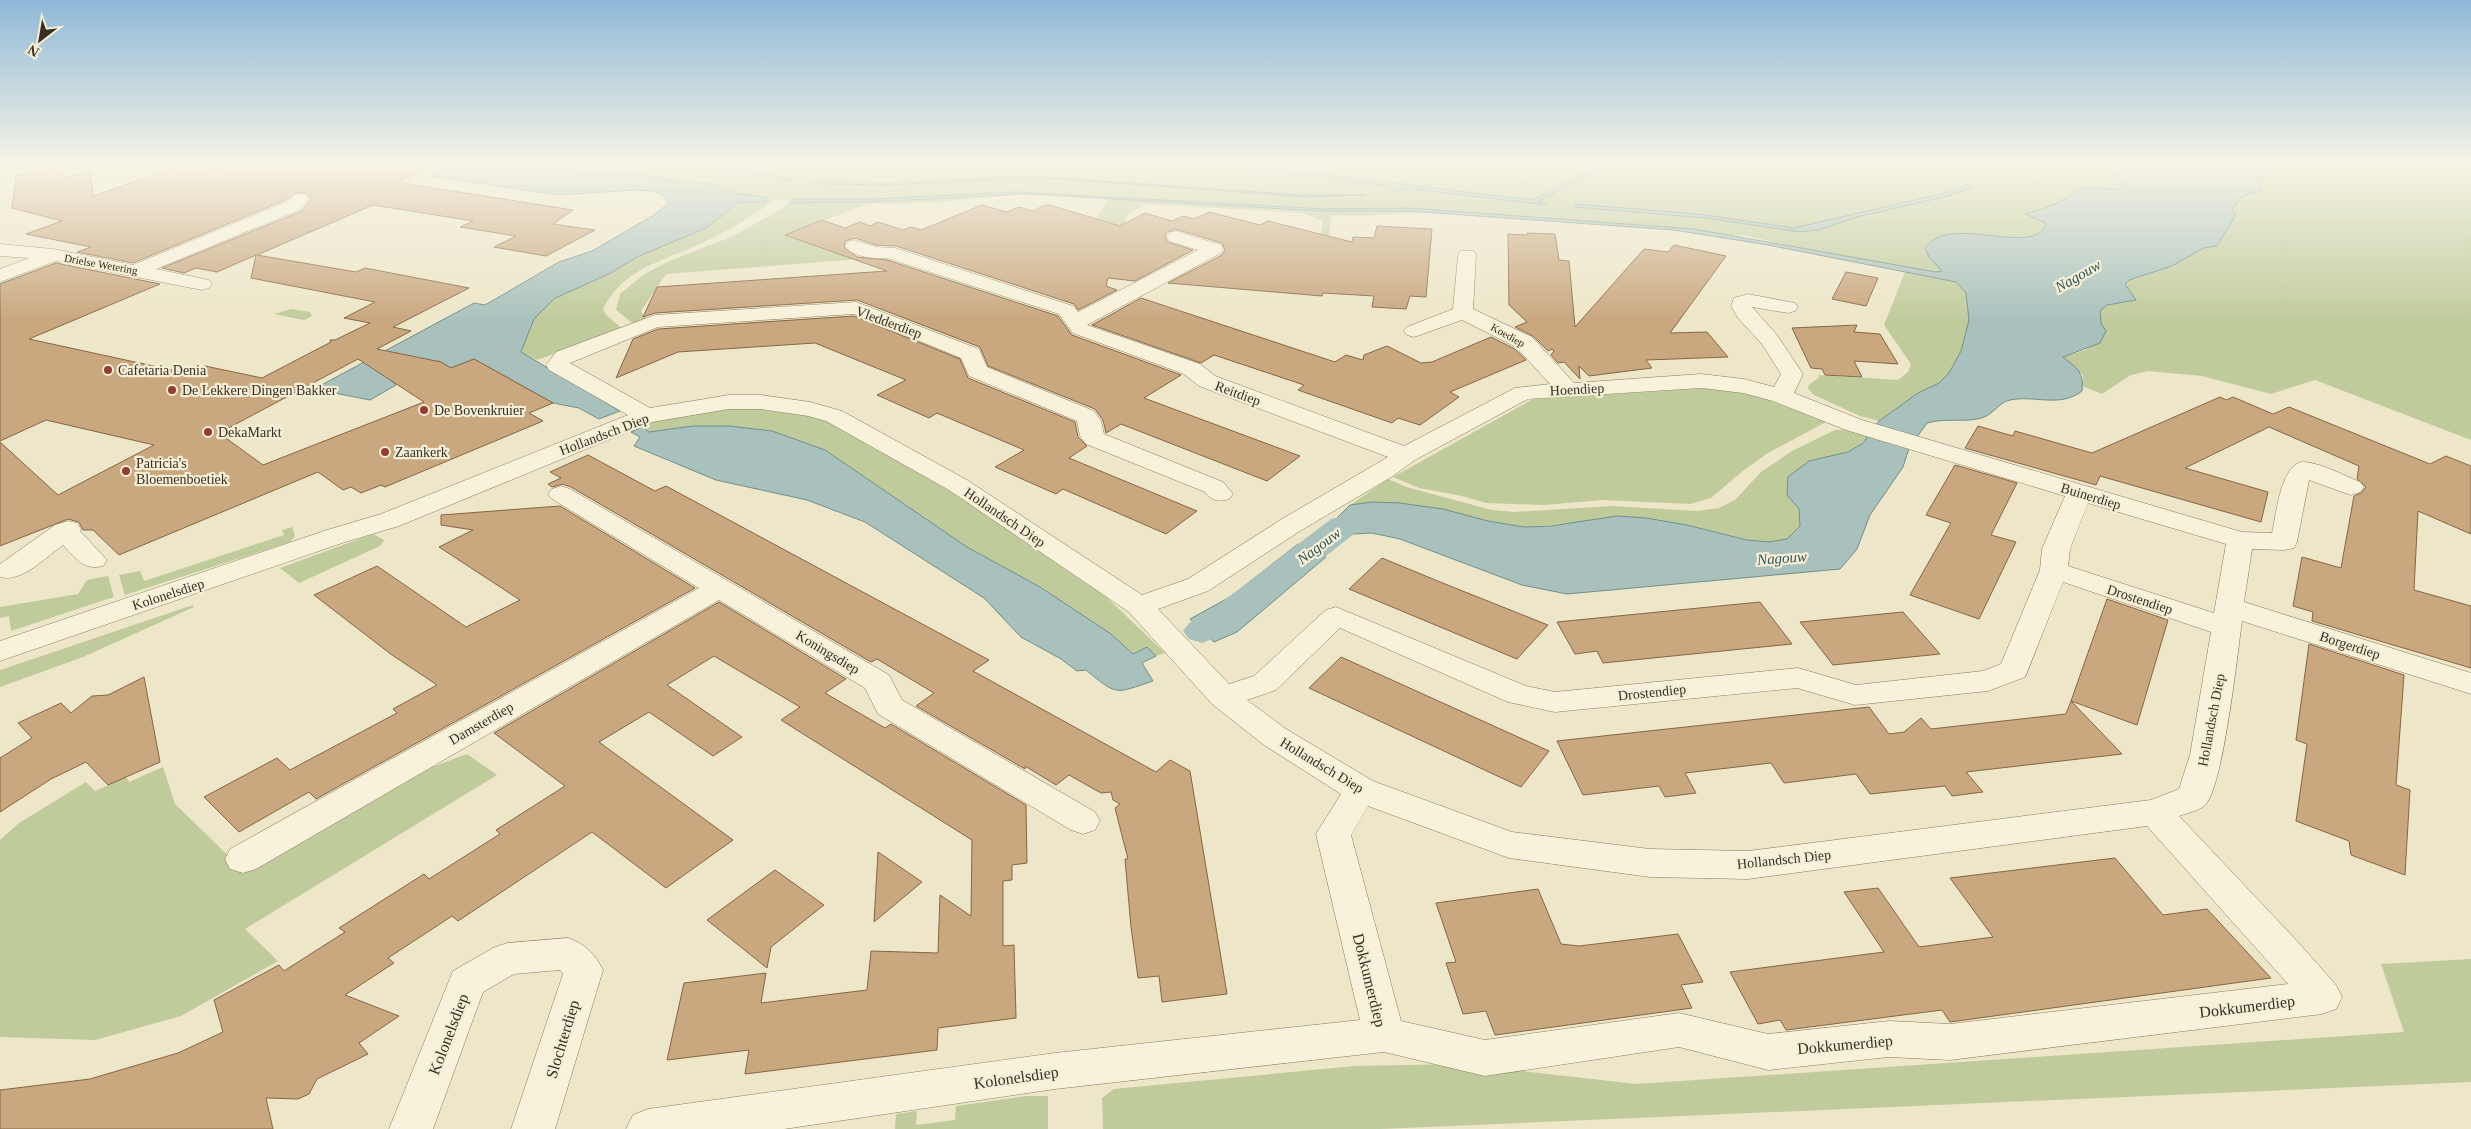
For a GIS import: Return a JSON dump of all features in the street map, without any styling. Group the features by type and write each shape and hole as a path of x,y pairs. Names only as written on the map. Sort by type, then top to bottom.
{"street":[{"path":"136,270 266,217"},
{"path":"1076,322 1214,249 1176,237"},
{"name":"Reitdiep","path":"854,246 875,253 888,252 1066,310 1080,329 1192,369 1207,381 1406,455"},
{"name":"Drielse Wetering","path":"0,250 54,255 202,284"},
{"path":"0,276 54,255"},
{"path":"1414,331 1463,312 1467,255"},
{"path":"1781,396 1792,374 1762,329 1740,306 1741,302 1748,300 1788,307"},
{"name":"Vledderdiep","path":"646,416 557,364 564,357 654,321 856,308 971,354 977,371 1086,416 1092,436 1095,439 1214,487 1220,494"},
{"name":"Koediep","path":"1463,312 1524,342 1567,389"},
{"name":"Hoendiep","path":"1139,606 1198,585 1310,513 1384,471 1406,455 1523,393 1701,382 1744,386 1781,396"},
{"name":"Buinerdiep","path":"1781,396 1854,425 2240,540 2284,542 2297,478 2304,469 2351,487"},
{"name":"Hollandsch Diep","path":"336,536 390,520 646,416 728,402 753,402 810,409 834,416 958,485 1139,606 1223,697 1276,737 1361,790 1509,846 1650,863 1748,865 2155,812 2193,797 2206,755 2240,540"},
{"name":"Drostendiep","path":"1223,697 1265,683 1336,616 1519,695 1556,702 1798,678 1855,695 1988,681 2014,670 2054,570 2056,549 2079,492"},
{"name":"Koningsdiep","path":"561,494 878,682 889,707 1082,821"},
{"path":"8,571 66,530 93,560"},
{"name":"Kolonelsdiep","path":"0,651 336,536"},
{"name":"Drostendiep","path":"2054,570 2228,617"},
{"name":"Damsterdiep","path":"243,858 720,588"},
{"name":"Borgerdiep","path":"2228,617 2471,684"},
{"name":"Dokkumerdiep","path":"1361,790 1333,834 1384,1036 1486,1058 1679,1030 1768,1052 1889,1039 1950,1042 2322,997 2283,951 2155,812"},
{"name":"Kolonelsdiep","path":"411,1129 467,982 506,959 568,954"},
{"name":"Slochterdiep","path":"533,1129 584,970 568,954"},
{"name":"Kolonelsdiep","path":"648,1129 1055,1071 1384,1036"}],"green space":[{"path":"720,217 750,217 702,243 646,267 622,284 611,295 603,309 606,315 623,329 537,360 521,352 534,319 555,298 609,274 639,256 706,228"},
{"path":"767,217 834,217 797,231 860,259 666,274 641,311 646,320 635,325 616,310 620,294 643,275 667,262 733,236"},
{"path":"1098,217 1126,217 1125,224 1090,251 1095,221"},
{"path":"1312,217 1332,217 1328,241 1321,236 1323,221"},
{"path":"1504,217 2068,217 1956,282 1966,293 1969,320 1961,351 1949,373 1939,383 1918,393 1879,421 1860,416 1814,395 1808,389 1809,385 1819,377 1818,375 1898,380 1908,372 1911,364 1884,325 1905,272 1747,236"},
{"path":"2228,217 2471,217 2471,440 2315,380 2271,394 2202,376 2148,371 2131,375 2102,394 2082,386 2083,375 2063,357 2086,350 2106,331 2101,323 2100,311 2107,305 2136,300 2125,284 2128,280 2172,266 2204,248 2217,246"},
{"path":"291,309 310,312 312,316 304,320 274,314"},
{"path":"1719,387 1750,393 1826,422 1768,453 1744,470 1711,498 1690,504 1602,500 1544,505 1486,503 1462,496 1419,488 1393,477 1533,399"},
{"path":"752,406 810,415 836,425 1011,527 1099,590 1165,653 1156,656 1147,647 1133,654 1111,634 1040,587 967,547 825,450 772,431 729,426 693,426 649,432 639,426 681,414"},
{"path":"1852,429 1869,436 1849,451 1809,461 1787,495 1799,509 1800,526 1787,539 1769,542 1747,540 1687,525 1646,518 1524,527 1488,521 1443,509 1400,503 1372,502 1350,505 1388,479 1406,487 1492,510 1514,512 1613,506 1697,511 1719,508 1735,500 1761,472 1792,451 1835,430"},
{"path":"292,527 295,536 290,542 125,595 119,575 140,571 144,581 284,535 282,530"},
{"path":"373,534 384,540 380,546 299,583 280,568"},
{"path":"108,576 114,597 11,631 9,616 0,618 0,607 78,594 87,580"},
{"path":"193,605 194,607 83,657 0,687 0,670"},
{"path":"467,754 497,775 245,929 278,961 181,1016 95,1040 0,1037 0,840 19,823 86,782 95,791 126,777 129,782 163,767 175,804 241,868 395,781"},
{"path":"2471,959 2471,1082 1381,1129 1103,1129 1102,1098 1114,1089 1355,1066 1460,1064 1636,1084 2404,1032 2381,964"},
{"path":"1027,1096 1048,1096 1048,1129 895,1129 896,1114 917,1111 916,1125 955,1120 956,1106"}],"water":[{"path":"651,217 720,217 706,228 639,256 609,274 555,298 534,319 521,352 620,411 599,419 579,408 553,403 474,359 451,368 439,361 389,379 396,385 370,400 314,389 474,303 485,305 559,262 592,251"},
{"path":"1488,217 1527,217 1694,229 1936,272 1942,271 1929,257 1925,248 1937,238 1952,234 2024,237 2038,234 2046,225 2044,222 2031,217 2235,217 2217,246 2204,248 2172,266 2129,280 2125,284 2136,300 2107,305 2100,311 2101,323 2106,331 2100,343 2063,357 2081,375 2082,391 2065,399 2010,400 1982,418 1927,423 1909,448 1903,467 1870,515 1857,549 1840,569 1567,594 1522,585 1400,539 1372,533 1353,534 1336,544 1316,531 1336,519 1350,505 1372,502 1400,503 1443,509 1488,521 1524,527 1551,526 1617,516 1646,518 1687,525 1747,540 1769,542 1787,539 1800,526 1799,509 1787,495 1788,477 1809,461 1848,452 1863,443 1879,421 1918,393 1939,383 1949,373 1961,351 1969,320 1966,293 1956,282 1768,245 1674,230"},
{"path":"1690,217 1716,217 1794,228 1843,217 1858,217 1818,230 1800,232"},
{"path":"693,426 729,426 772,431 825,450 967,547 1040,587 1111,634 1133,654 1147,647 1156,656 1142,663 1153,681 1117,690 1104,685 1086,670 1077,671 1061,659 1021,637 984,598 865,522 807,500 716,480 634,446 640,437 631,432 642,427 649,432"},
{"path":"1298,544 1326,557 1237,632 1214,642 1190,619 1230,597"}],"building":[{"path":"45,217 245,217 133,263 77,252 91,247 26,234 62,221"},
{"path":"288,217 346,217 257,255 356,272 365,268 469,288 393,327 411,331 377,349 441,362 451,368 474,359 553,403 529,413 543,421 385,487 381,485 361,493 351,487 343,490 318,472 119,555 93,530 83,530 79,522 68,519 0,546 0,442 58,495 154,445 46,420 0,441 0,284 56,263 160,284 29,339 190,374 205,366 262,378 331,342 330,340 335,340 370,323 344,318 375,302 251,278 256,255 217,272 196,268 184,273 162,268","holes":["358,359 424,402 263,465 219,433"]},
{"path":"446,217 563,217 553,224 595,230 546,256 494,247 516,236 460,227 473,221"},
{"path":"953,217 1089,217 1120,226 1138,217 1157,217 1172,221 1181,217 1194,219 1199,217 1227,217 1260,225 1268,221 1352,242 1353,237 1374,238 1377,226 1432,229 1426,297 1410,296 1406,309 1372,307 1374,296 1323,293 1322,296 1168,283 1222,255 1225,250 1222,243 1175,229 1167,232 1165,236 1167,242 1193,250 1135,281 1108,278 1106,286 1117,290 1078,310 1074,304 896,246 876,245 855,238 845,241 844,247 857,257 887,260 1058,316 1072,335 1181,375 1144,398 1300,456 1267,481 1121,424 1106,433 1103,420 1095,409 988,366 980,347 857,300 655,313 643,317 657,287 887,271 785,235 822,220 845,228 860,222 870,226 878,222 903,230 911,227 921,230"},
{"path":"1527,233 1555,234 1559,260 1569,261 1575,327 1644,249 1668,252 1674,245 1726,256 1670,333 1707,332 1728,357 1646,360 1652,368 1589,376 1579,366 1580,379 1564,362 1558,363 1551,355 1554,351 1552,349 1548,351 1533,336 1515,327 1527,322 1509,305 1508,234 1527,235"},
{"path":"1846,272 1878,278 1866,306 1832,299"},
{"path":"1141,298 1335,362 1346,355 1363,360 1364,355 1387,346 1421,363 1432,362 1491,337 1515,349 1526,360 1450,392 1459,397 1420,425 1398,418 1392,423 1298,390 1304,385 1214,355 1201,363 1092,325"},
{"path":"854,316 960,359 968,378 1075,422 1078,437 1087,446 1069,458 1197,511 1166,534 1063,489 1056,494 995,467 1024,450 937,413 929,418 877,395 906,380 815,343 678,352 616,378 633,339 658,329"},
{"path":"1857,325 1854,332 1880,334 1898,364 1854,361 1862,377 1825,375 1822,369 1811,368 1792,328"},
{"path":"2220,397 2226,400 2233,397 2273,414 2289,407 2430,464 2446,456 2471,466 2471,534 2418,511 2414,590 2471,606 2471,668 2312,621 2313,612 2293,606 2302,557 2341,568 2354,496 2361,493 2366,487 2357,479 2359,466 2269,427 2185,468 2268,492 2261,522 2100,476 2096,485 1965,448 1978,426 2013,436 2015,431 2092,453"},
{"path":"588,455 655,491 666,486 989,660 973,671 1156,772 1170,760 1190,771 1227,994 1162,1002 1159,976 1138,978 1125,859 1128,859 1115,808 1120,804 1113,800 1111,792 1101,793 1069,775 1056,785 1025,766 1025,769 916,706 934,693 877,659 871,662 571,487 562,484 552,487 548,484 561,478 550,472"},
{"path":"1955,465 2017,483 1991,535 2016,542 1979,619 1910,595 1951,523 1926,515"},
{"path":"560,506 695,588 316,799 309,792 239,832 204,797 277,758 290,770 397,713 393,709 437,685 392,655 314,595 377,566 466,627 520,600 439,547 473,530 441,525 441,515"},
{"path":"1382,558 1548,625 1517,659 1349,589"},
{"path":"2107,599 2168,620 2137,725 2071,701"},
{"path":"719,602 846,679 825,693 885,728 891,724 1026,805 1027,863 1012,865 1012,880 1003,881 1003,946 1014,945 1016,1018 938,1028 937,1050 745,1074 749,1050 667,1060 684,983 766,973 761,1003 867,990 871,951 938,953 940,895 971,916 972,840 781,720 800,707 714,656 667,685 742,737 713,756 649,712 599,742 733,840 666,888 592,832 458,921 452,916 388,958 394,963 345,995 399,1016 359,1043 368,1054 317,1079 309,1094 298,1099 266,1098 273,1129 0,1129 0,1090 90,1079 178,1053 223,1032 214,1000 279,965 284,971 345,932 339,928 424,874 429,879 500,834 496,830 565,786 494,733"},
{"path":"1760,602 1792,644 1603,663 1597,651 1575,654 1557,622"},
{"path":"1903,612 1940,654 1833,665 1800,622"},
{"path":"2309,644 2404,675 2396,785 2410,790 2405,875 2351,855 2349,841 2296,821 2307,744 2296,740"},
{"path":"1341,657 1549,751 1521,787 1309,688"},
{"path":"144,677 160,762 108,785 86,762 51,779 0,812 0,758 32,738 18,723 61,703 71,713 92,696 108,695"},
{"path":"2071,701 2122,754 1966,772 1983,792 1952,796 1945,786 1870,794 1856,774 1784,783 1771,763 1685,773 1696,793 1665,797 1659,786 1583,795 1557,741 1869,707 1889,734 1904,732 1921,718 1931,729 2066,714"},
{"path":"878,852 922,882 874,922"},
{"path":"2115,858 2163,915 2207,909 2271,978 1950,1022 1942,1010 1786,1030 1780,1020 1758,1024 1730,972 1884,952 1844,892 1878,888 1919,947 1993,937 1950,878"},
{"path":"775,870 824,905 771,947 767,968 707,920"},
{"path":"1538,889 1561,944 1579,946 1678,934 1703,982 1681,985 1692,1008 1495,1035 1486,1011 1463,1014 1446,963 1456,962 1436,903"}],"waterway":[{"name":"Nagouw","path":"1202,631 1218,623 1343,526 1372,520"}],"place":[{"name":"Cafetaria Denia","path":"108,370"},
{"name":"De Lekkere Dingen Bakker","path":"172,390"},
{"name":"De Bovenkruier","path":"424,410"},
{"name":"DekaMarkt","path":"208,432"},
{"name":"Zaankerk","path":"385,452"},
{"name":"Patricia's Bloemenboetiek","path":"126,471"}]}
